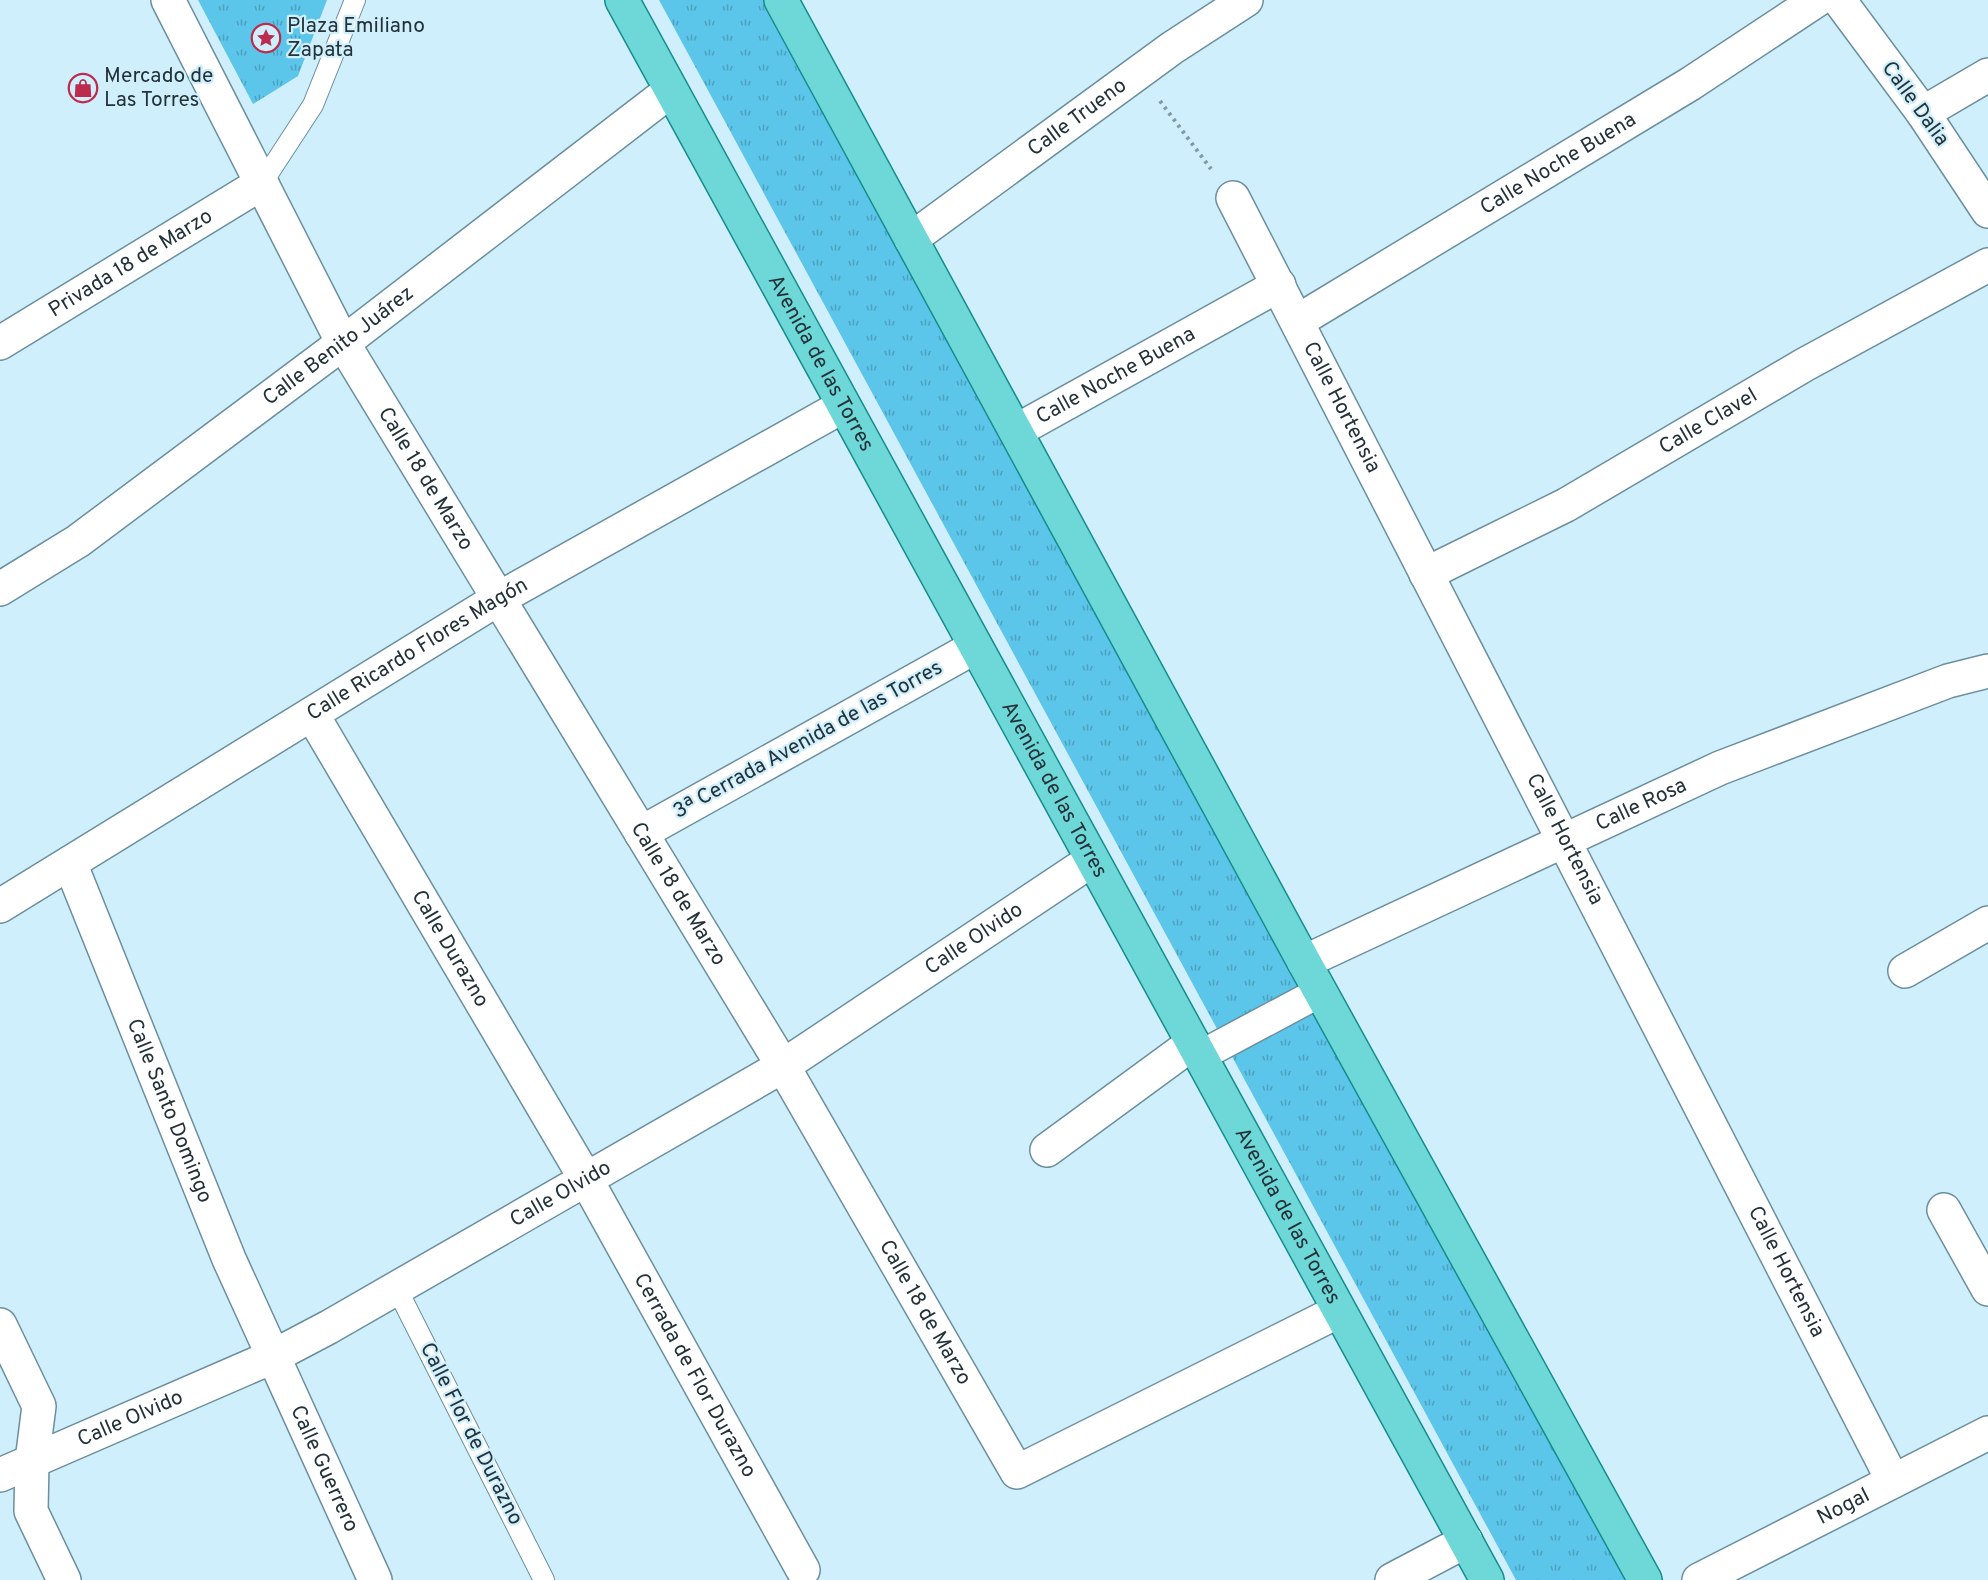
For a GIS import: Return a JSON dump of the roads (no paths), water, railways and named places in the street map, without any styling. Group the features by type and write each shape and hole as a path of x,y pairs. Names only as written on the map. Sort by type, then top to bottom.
{"main road":[{"name":"Avenida de las Torres","path":"622,0 1487,1580"},
{"path":"781,0 1320,992 1644,1580"}],"street":[{"name":"Calle 18 de Marzo","path":"168,0 343,343 783,1066 1017,1472 1339,1311"},
{"name":"Calle Trueno","path":"911,239 1138,73 1246,0"},
{"name":"Calle Noche Buena","path":"1298,321 1690,84 1817,0"},
{"name":"Calle Dalia","path":"1839,0 1923,113 1988,211"},
{"path":"1923,113 1988,75"},
{"name":"Calle Benito Juárez","path":"0,589 78,541 343,343 670,91"},
{"name":"Privada 18 de Marzo","path":"0,343 262,183"},
{"name":"Calle Hortensia","path":"1233,198 1426,574 1567,839 1893,1480"},
{"name":"Calle Clavel","path":"1426,574 1566,505 1804,365 1988,265"},
{"name":"Calle Noche Buena","path":"1016,431 1279,285"},
{"name":"Calle Ricardo Flores Magón","path":"0,906 313,716 498,599 843,406"},
{"name":"3ª Cerrada Avenida de las Torres","path":"641,833 975,647"},
{"name":"Calle Rosa","path":"1304,962 1720,768 1948,681 1988,671"},
{"name":"Calle Durazno","path":"313,716 587,1181"},
{"name":"Calle Olvido","path":"0,1475 272,1357 397,1289 783,1066 1092,860"},
{"name":"Calle Santo Domingo","path":"70,863 229,1259 272,1357"},
{"path":"1905,971 1988,923"},
{"path":"1047,1150 1196,1050 1320,992"},
{"name":"Cerrada de Flor Durazno","path":"587,1181 803,1570"},
{"path":"1944,1210 1988,1290"},
{"path":"0,1325 39,1406 32,1461 31,1511 64,1580"},
{"name":"Calle Guerrero","path":"272,1357 375,1580"},
{"name":"Nogal","path":"1699,1580 1988,1433"},
{"path":"1392,1580 1466,1540"}],"lane":[{"path":"262,183 313,105 355,0"},
{"name":"Calle Flor de Durazno","path":"397,1289 544,1580"}],"place":[{"name":"Plaza Emiliano Zapata","path":"266,38"},
{"name":"Mercado de Las Torres","path":"83,88"}]}
